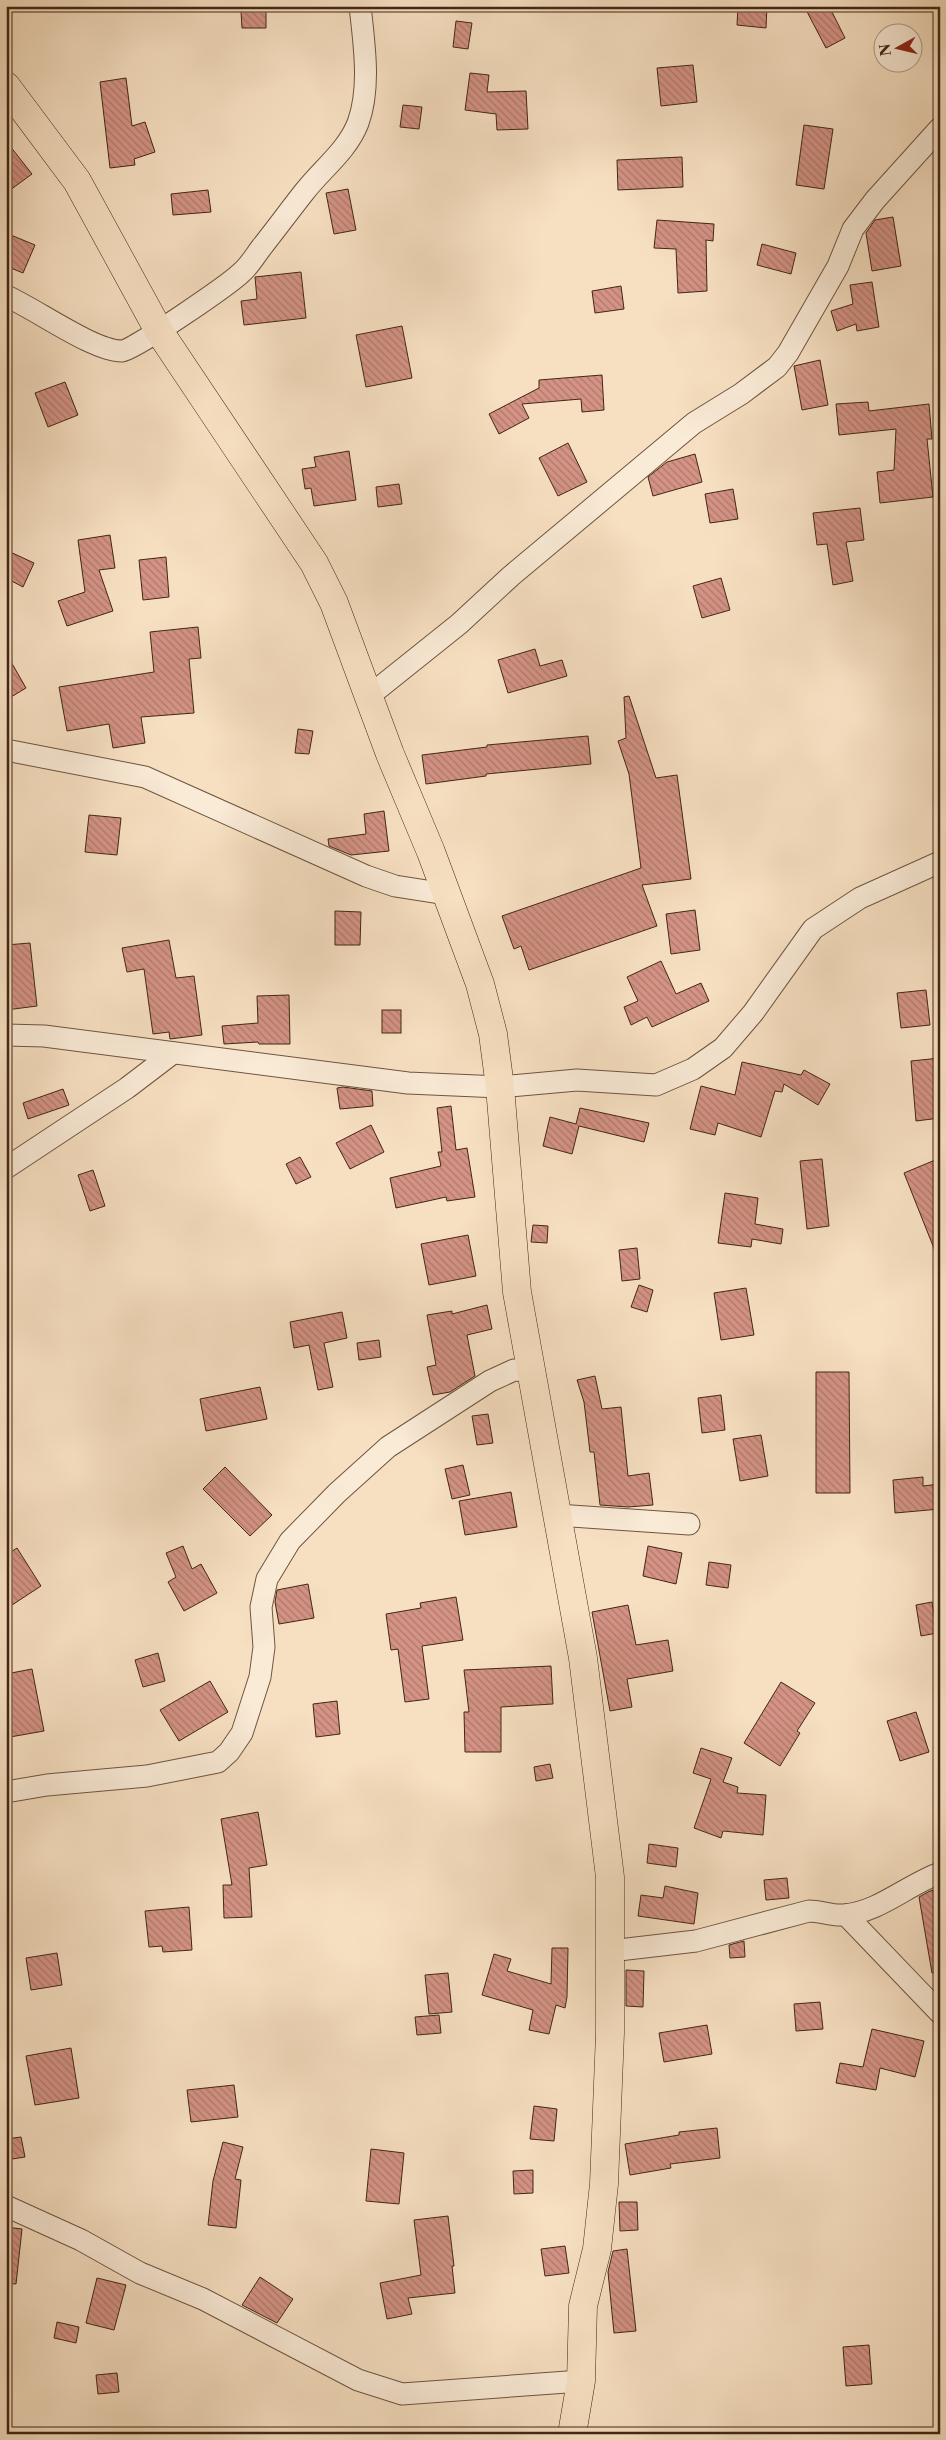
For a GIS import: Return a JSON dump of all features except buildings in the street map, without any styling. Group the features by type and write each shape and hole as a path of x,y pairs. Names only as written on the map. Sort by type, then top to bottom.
{"main road":[{"path":"6,86 76,181 159,331 314,563 334,603 446,894 480,984 493,1034 500,1087 517,1292 584,1658 610,1877 604,2184 597,2249 583,2306 581,2382 572,2434"}],"street":[{"path":"6,296 28,305 89,342 123,351 136,346 159,331 242,272 304,191 350,142 359,121 363,95 365,59 360,6"},
{"path":"369,696 459,624 511,576 694,423 741,394 776,367 788,353 838,266 853,228 875,200 940,128"},
{"path":"6,750 145,777 366,876 395,886 446,894"},
{"path":"6,1035 44,1036 408,1083 500,1087 578,1080 656,1085 693,1069 722,1048 754,1013 812,929 860,898 940,862"},
{"path":"6,1168 119,1094 173,1053"},
{"path":"6,1792 47,1785 146,1776 218,1762 229,1752 242,1734 257,1686 264,1647 261,1606 267,1579 290,1541 336,1493 388,1447 490,1381 514,1370 530,1371"},
{"path":"557,1515 688,1524"},
{"path":"610,1951 696,1941 809,1911 818,1910 833,1915 846,1915 882,1904 922,1880 940,1874"},
{"path":"846,1915 940,2012"},
{"path":"6,2206 80,2240 140,2273 203,2299 358,2380 402,2394 581,2382"}]}
